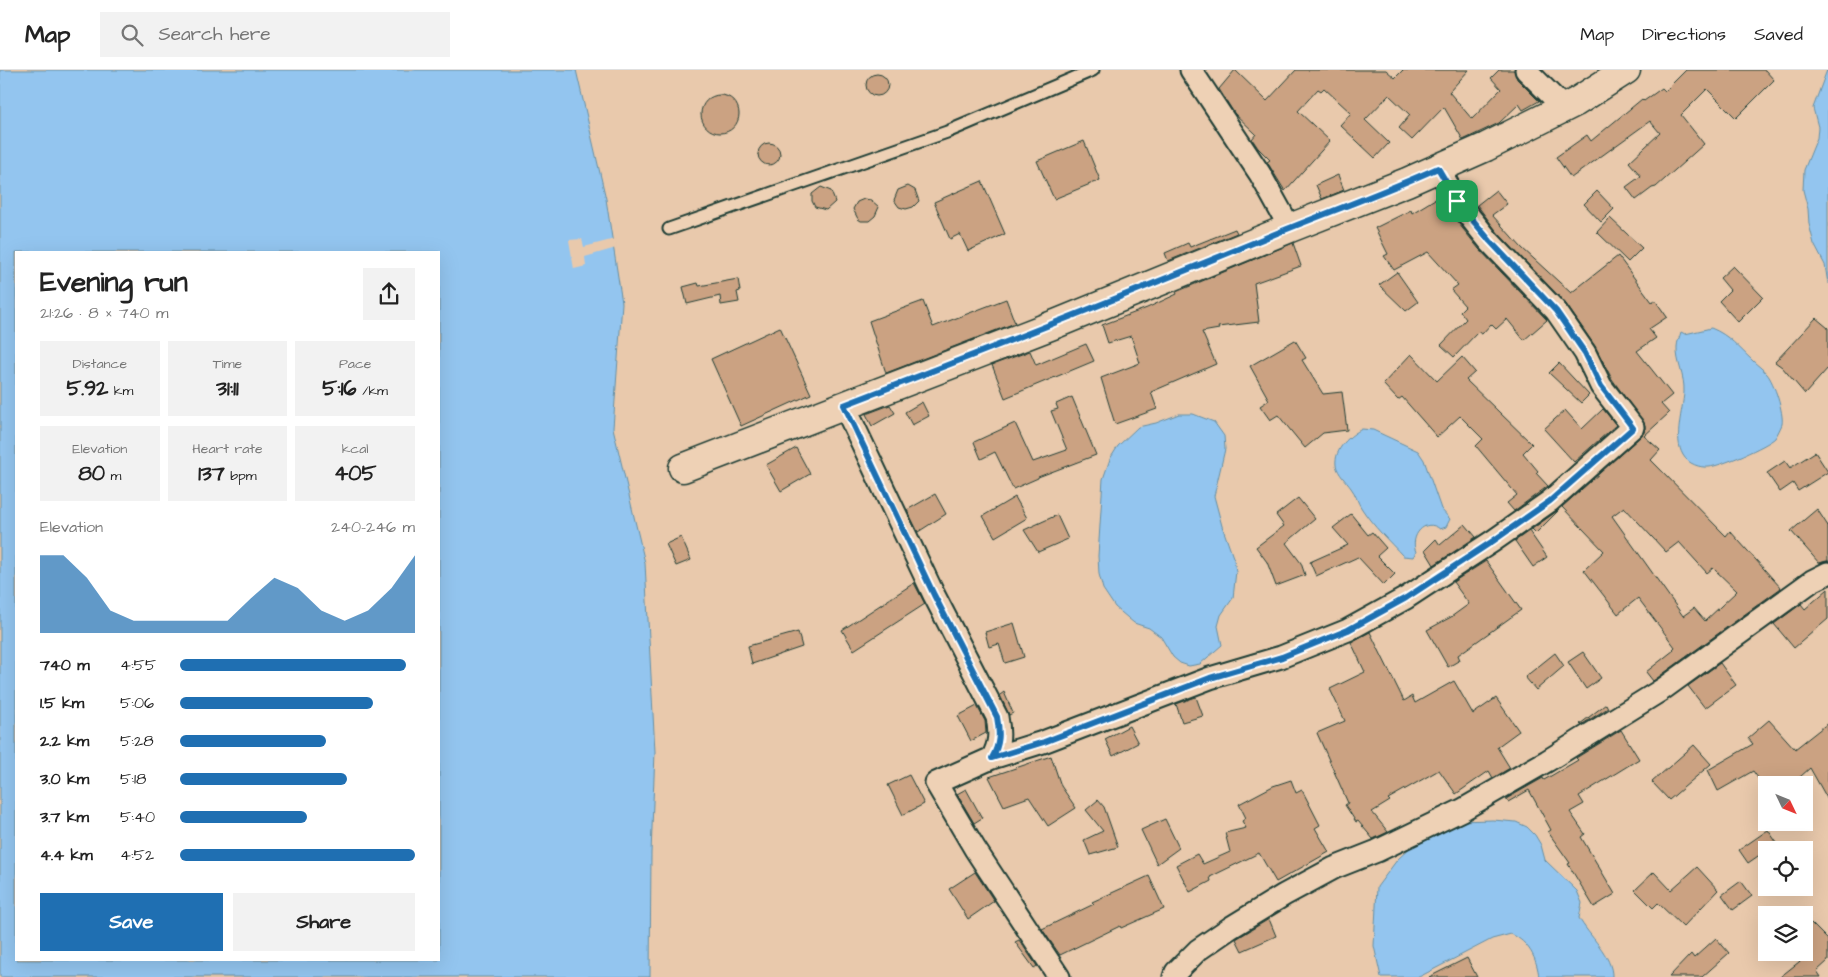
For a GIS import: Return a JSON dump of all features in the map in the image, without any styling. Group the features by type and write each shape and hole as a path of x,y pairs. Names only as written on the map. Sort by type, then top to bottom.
{"street":[{"path":"1191,70 1260,174 1290,228"},
{"path":"1526,70 1564,108"},
{"path":"683,468 1058,323 1407,182 1486,147 1564,108 1626,70"},
{"path":"1059,977 975,849 936,783 992,758 1053,739 1210,678 1282,657 1348,630 1406,598 1550,501 1633,428 1601,386 1585,353 1556,311 1478,227 1457,201 1438,168"},
{"path":"844,405 934,595 997,717 1000,734 998,748 992,758"},
{"path":"1174,977 1176,972 1198,950 1284,895 1334,868 1377,851 1462,810 1547,761 1663,689 1812,581 1828,573"}],"lane":[{"path":"669,229 947,132 1093,70"}],"water":[{"path":"0,70 576,70 606,199 622,303 613,428 645,563 655,752 651,853 650,977 0,977"},
{"path":"1827,70 1828,284 1825,265 1814,244 1803,190 1804,170 1817,138 1818,127 1813,108"},
{"path":"1711,328 1729,338 1767,374 1778,398 1782,424 1775,438 1770,442 1733,459 1715,466 1706,467 1694,465 1688,461 1680,448 1679,424 1684,386 1677,347 1681,332 1685,334"},
{"path":"1179,414 1193,414 1214,422 1224,436 1225,449 1214,496 1236,571 1233,598 1221,615 1218,626 1222,645 1200,664 1189,666 1180,663 1173,657 1161,637 1149,628 1134,623 1115,607 1103,589 1099,574 1098,556 1103,479 1110,459 1118,446 1138,427 1156,423"},
{"path":"1362,429 1373,430 1418,451 1424,460 1441,509 1450,519 1446,527 1440,529 1429,525 1420,530 1415,540 1416,552 1413,557 1403,556 1376,527 1362,509 1353,490 1337,468 1336,459 1340,448 1348,439"},
{"path":"1493,820 1516,822 1527,827 1535,835 1541,845 1545,860 1577,891 1582,903 1579,918 1609,961 1612,977 1539,977 1531,952 1523,942 1511,934 1492,939 1419,977 1381,977 1374,946 1377,887 1397,860 1416,842 1456,821"}],"pier":[{"path":"582,239 584,247 615,239 616,248 585,257 586,266 574,269 569,240"}],"building":[{"path":"1235,70 1267,101 1296,70 1386,70 1395,78 1403,70 1469,70 1449,92 1472,119 1501,89 1491,78 1499,70 1514,70 1517,79 1539,101 1523,110 1519,104 1499,123 1463,140 1444,107 1412,140 1399,128 1410,115 1389,95 1365,120 1389,143 1375,158 1340,125 1351,113 1324,88 1321,91 1318,89 1298,111 1330,141 1285,191 1267,162 1270,160 1252,139 1256,134 1234,113 1219,89"},
{"path":"1686,70 1765,70 1774,80 1736,118 1707,89 1681,115 1704,144 1656,187 1636,200 1626,187 1641,176 1629,162 1660,133 1650,121 1571,178 1556,157 1587,135 1591,141 1642,99 1644,101 1662,88 1665,91"},
{"path":"877,74 885,77 888,85 885,93 877,96 869,93 866,85 869,77"},
{"path":"720,95 734,100 739,114 734,128 720,133 706,128 701,114 706,100"},
{"path":"1084,141 1100,180 1054,199 1037,161"},
{"path":"769,143 777,146 780,154 777,162 769,165 761,162 758,154 761,146"},
{"path":"1338,175 1344,190 1322,199 1316,185"},
{"path":"982,181 1005,234 968,251 960,234 950,239 934,202"},
{"path":"908,186 915,190 919,201 913,207 906,209 899,207 894,200 898,190"},
{"path":"821,187 831,191 835,202 826,210 815,207 812,201 812,194"},
{"path":"1496,190 1507,204 1492,215 1522,248 1571,293 1618,256 1652,302 1655,300 1667,317 1649,329 1656,338 1637,351 1672,395 1661,404 1669,413 1644,436 1660,450 1651,460 1726,536 1730,531 1781,588 1653,681 1646,672 1674,650 1675,647 1638,598 1618,614 1584,570 1604,551 1562,507 1641,436 1645,431 1645,425 1612,379 1595,346 1566,304 1498,233 1477,205","holes":["1624,507 1666,552 1679,542 1707,573 1713,568 1737,591 1705,621 1694,608 1683,616 1612,516"]},
{"path":"1597,191 1614,209 1601,222 1584,204"},
{"path":"1440,196 1447,209 1479,249 1547,320 1524,340 1507,319 1496,329 1491,324 1482,334 1478,332 1454,357 1441,345 1466,319 1460,311 1465,306 1451,290 1458,285 1428,252 1394,270 1384,256 1388,254 1375,228 1411,210 1412,213"},
{"path":"864,199 871,200 879,207 875,216 869,221 858,219 853,209 857,202"},
{"path":"1610,218 1642,248 1628,262 1597,232"},
{"path":"1235,229 1237,233 1168,261 1165,253 1188,243 1190,247"},
{"path":"1293,243 1301,266 1254,283 1259,322 1218,327 1219,329 1202,332 1216,364 1151,392 1157,409 1115,424 1101,378 1140,363 1131,336 1108,343 1102,325 1147,308 1177,294 1176,292"},
{"path":"1733,266 1763,297 1738,322 1719,301 1730,290 1720,278"},
{"path":"1397,272 1418,302 1406,311 1379,285"},
{"path":"738,279 740,291 737,292 739,302 721,305 720,296 687,304 683,287 698,283 699,286"},
{"path":"1006,299 1015,323 886,373 869,321 923,301 933,327"},
{"path":"1816,318 1828,328 1828,368 1805,394 1782,367 1775,362"},
{"path":"780,327 811,394 741,426 711,359"},
{"path":"1295,340 1306,358 1302,360 1323,394 1342,392 1347,430 1323,433 1305,448 1278,415 1270,420 1260,406 1269,400 1250,366"},
{"path":"1086,344 1094,361 1005,398 992,365 1030,351 1036,365"},
{"path":"1411,354 1437,381 1462,357 1475,372 1466,380 1532,444 1523,453 1538,471 1536,473 1548,486 1514,511 1507,503 1517,495 1476,446 1483,439 1460,416 1437,437 1402,397 1398,400 1383,384"},
{"path":"1559,363 1589,395 1581,403 1549,373"},
{"path":"1072,397 1096,455 1038,477 1013,489 995,452 981,459 974,442 1015,423 1033,462 1067,450 1051,411 1058,409 1056,404"},
{"path":"922,402 929,416 912,425 905,412"},
{"path":"890,405 895,413 872,426 866,414"},
{"path":"1603,409 1616,425 1574,462 1544,429 1565,410 1582,429"},
{"path":"796,448 810,474 781,491 766,465"},
{"path":"1815,452 1828,472 1798,491 1793,483 1780,492 1767,473 1785,461 1790,468"},
{"path":"935,494 946,514 918,532 907,510"},
{"path":"1015,497 1027,518 995,537 983,516"},
{"path":"1298,498 1315,519 1286,543 1301,563 1305,575 1276,586 1267,562 1256,547 1284,526 1276,515"},
{"path":"1817,509 1828,526 1828,561 1819,563 1791,531"},
{"path":"1559,510 1536,533 1532,529 1557,511"},
{"path":"1351,514 1368,535 1372,532 1386,548 1377,556 1395,574 1384,585 1358,557 1316,576 1310,562 1348,545 1333,528"},
{"path":"1057,515 1068,539 1038,552 1024,530"},
{"path":"1465,524 1476,537 1434,565 1425,550 1436,539 1440,545"},
{"path":"1529,531 1547,557 1533,567 1515,541"},
{"path":"681,537 691,560 676,566 666,544"},
{"path":"1486,561 1521,610 1458,655 1460,660 1448,667 1427,630 1451,617 1469,604 1453,582"},
{"path":"914,583 925,604 854,650 842,630"},
{"path":"1828,589 1828,619 1794,648 1774,624 1801,604 1805,609"},
{"path":"1014,623 1024,657 1005,663 999,644 989,647 985,632"},
{"path":"798,632 802,647 752,664 748,646"},
{"path":"1370,632 1404,701 1412,696 1415,703 1454,681 1473,714 1496,698 1519,731 1497,747 1510,768 1493,778 1489,771 1456,794 1439,770 1388,799 1390,801 1372,812 1388,832 1373,839 1358,821 1356,822 1345,805 1348,803 1317,733 1345,721 1330,689 1365,672 1351,642"},
{"path":"1583,652 1601,678 1586,689 1568,662"},
{"path":"1555,653 1564,666 1536,690 1525,677"},
{"path":"1720,663 1736,685 1705,708 1688,686"},
{"path":"1004,692 1013,713 1009,715 1000,695"},
{"path":"1196,697 1203,716 1182,722 1176,704"},
{"path":"1606,704 1608,708 1580,724"},
{"path":"977,706 985,721 986,733 971,741 958,716"},
{"path":"1769,720 1795,749 1828,723 1828,800 1810,768 1801,776 1758,776 1758,778 1753,771 1718,791 1708,770 1753,744 1748,738"},
{"path":"1129,726 1138,743 1113,756 1105,739"},
{"path":"1621,730 1639,759 1579,796 1584,804 1570,812 1585,834 1581,837 1615,894 1594,907 1568,864 1570,863 1548,832 1551,830 1529,790 1508,802 1506,799 1578,760 1576,758"},
{"path":"1694,745 1711,764 1669,800 1652,782"},
{"path":"1051,756 1061,786 1076,808 1048,826 1029,797 1004,806 989,777"},
{"path":"909,775 924,804 903,815 888,785"},
{"path":"1291,780 1296,793 1302,790 1320,825 1315,828 1329,852 1276,882 1259,853 1210,877 1211,881 1190,892 1176,865 1197,854 1203,864 1230,852 1225,833 1246,828 1242,821 1246,818 1239,804 1273,786"},
{"path":"966,789 982,818 974,823 957,794"},
{"path":"1098,800 1104,807 1118,847 1090,855 1084,840 1103,831 1086,810"},
{"path":"1165,819 1179,848 1157,864 1141,830"},
{"path":"1767,831 1769,831 1776,841 1758,841 1758,856 1748,863 1739,850"},
{"path":"1697,867 1718,890 1683,927 1658,903 1653,908 1635,890 1654,872 1671,890"},
{"path":"975,872 994,901 968,919 949,889"},
{"path":"1149,876 1164,909 1121,928 1120,926 1060,955 1042,929 1094,904 1092,902"},
{"path":"1741,881 1752,896 1733,910 1722,895"},
{"path":"1269,919 1276,936 1242,951 1236,939"},
{"path":"1813,925 1828,940 1828,961 1817,971 1821,977 1780,977 1800,961 1813,961"},
{"path":"1716,938 1729,953 1702,977 1669,977 1691,954 1694,958"},
{"path":"1019,940 1037,966 1034,968 1015,942"},
{"path":"1467,958 1477,977 1429,977"}],"route":[{"path":"1438,168 1457,201 1490,241 1556,311 1585,353 1601,386 1633,428 1550,501 1406,598 1348,630 1282,657 1210,678 1044,742 992,758 998,748 1000,734 997,717 934,595 844,405 1058,323 1438,168"}]}
